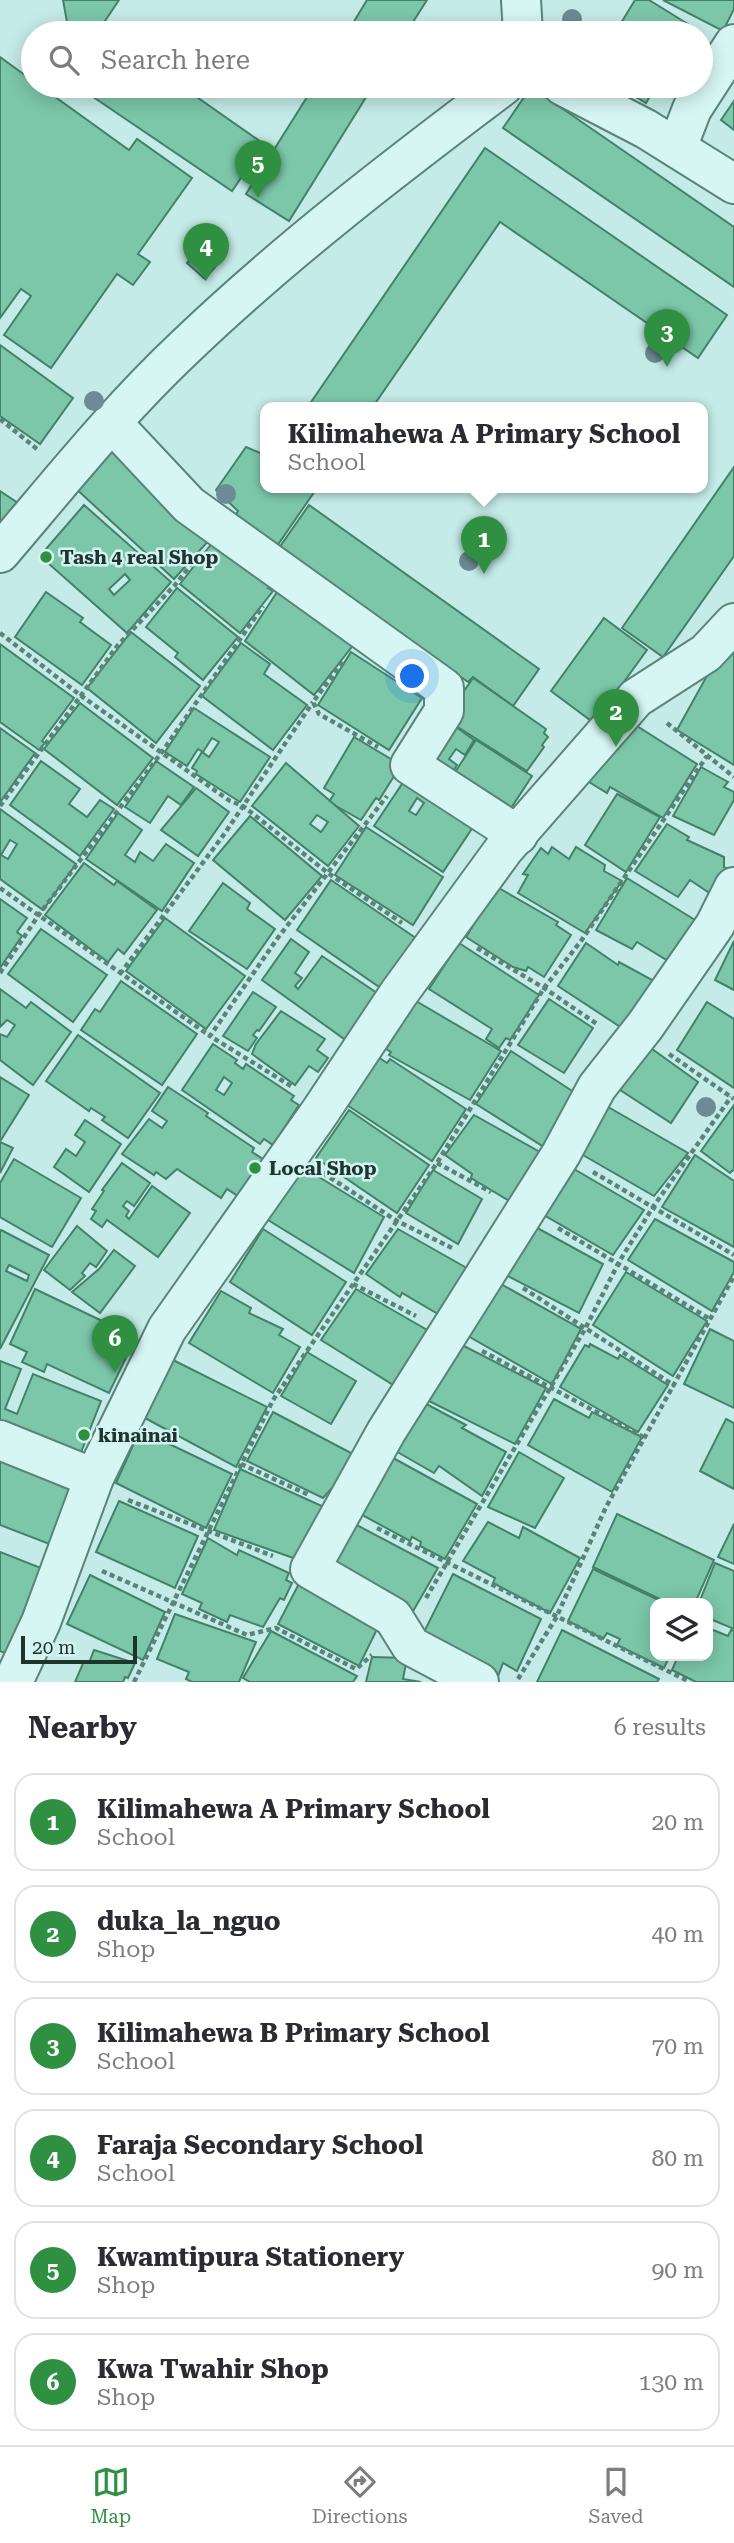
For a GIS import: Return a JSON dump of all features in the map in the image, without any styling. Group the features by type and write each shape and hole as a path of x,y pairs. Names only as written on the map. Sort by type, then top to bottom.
{"street":[{"path":"521,0 522,21"},
{"path":"713,76 734,44"},
{"path":"0,553 113,423 182,349 264,274 488,98"},
{"path":"585,98 677,148 734,184"},
{"path":"677,148 699,98"},
{"path":"113,423 189,505 444,688 444,711 410,765 518,835"},
{"path":"13,1682 41,1622 93,1482 167,1329 504,849 636,698 706,653 734,623"},
{"path":"479,1682 407,1640 393,1617 310,1569 386,1432 561,1154 597,1087 634,1040 715,925 734,887"},
{"path":"0,1440 93,1482"}],"path":[{"path":"0,419 67,475"},
{"path":"0,806 118,645 175,585 220,528"},
{"path":"0,973 38,916 162,752 286,573"},
{"path":"120,974 243,806 313,702 366,630"},
{"path":"0,633 80,695 230,801 243,806 328,873 440,938 544,988 733,1098 653,1207 619,1262 551,1388 448,1563 407,1640 383,1650 356,1669 276,1628 247,1634 172,1599 66,1556"},
{"path":"636,698 734,778"},
{"path":"210,1036 410,765 319,714 313,702"},
{"path":"134,1682 172,1599 274,1400 437,1163 544,988 581,941 707,756"},
{"path":"0,887 210,1036 302,1093 320,1112"},
{"path":"561,1154 734,1255"},
{"path":"437,1163 619,1262 710,1319"},
{"path":"516,1682 556,1618 606,1507 734,1276"},
{"path":"353,1284 645,1438"},
{"path":"241,1464 343,1511 690,1682"},
{"path":"93,1482 206,1533 310,1569"}],"building":[{"path":"63,0 119,0 105,21 67,21"},
{"path":"367,0 427,0 414,21 354,21"},
{"path":"635,0 649,0 683,21 622,21"},
{"path":"663,0 734,0 734,9 723,31 713,26 713,21 704,21"},
{"path":"0,57 21,72 21,98 57,98 129,150 137,139 192,178 138,254 150,262 133,285 117,274 51,368 4,335 31,296 21,289 0,318"},
{"path":"95,98 198,98 264,144 232,191"},
{"path":"306,98 366,98 289,221 246,194"},
{"path":"523,98 547,98 734,227 734,287 503,128"},
{"path":"734,101 734,130 721,120"},
{"path":"485,148 727,315 698,358 500,222 376,402 311,402"},
{"path":"206,242 223,257 205,279 187,263"},
{"path":"0,345 73,398 40,444 0,416"},
{"path":"115,441 210,539 174,579 73,486"},
{"path":"246,447 260,453 260,493 314,493 277,546 235,516 238,511 216,490"},
{"path":"734,467 734,556 663,657 622,628"},
{"path":"0,491 21,505 7,526 0,521"},
{"path":"84,505 171,582 127,633 40,556","holes":["125,574 130,580 114,595 109,589"]},
{"path":"309,505 539,669 513,706 473,677 468,682 279,548"},
{"path":"213,542 276,579 268,588 273,591 240,633 180,584"},
{"path":"287,582 358,639 314,695 245,641 277,592 279,594"},
{"path":"177,588 238,637 203,680 175,657 178,653 146,627"},
{"path":"46,592 83,618 80,622 111,645 82,685 15,637"},
{"path":"604,618 647,650 594,723 551,691"},
{"path":"734,627 734,765 677,730"},
{"path":"131,632 200,686 156,743 87,688"},
{"path":"241,643 270,664 264,674 307,705 273,750 202,696"},
{"path":"0,644 74,698 42,741 45,743 39,750 0,722"},
{"path":"351,652 422,698 389,750 318,705"},
{"path":"473,678 546,729 544,733 548,737 542,745 544,747 527,771 445,719"},
{"path":"80,703 153,758 117,805 44,749"},
{"path":"194,708 270,757 240,802 196,774 197,771 192,768 202,752 209,757 219,742 212,738 203,752 198,749 187,766 165,752"},
{"path":"445,719 474,740 465,755 456,749 449,759 457,765 447,781 416,762"},
{"path":"629,721 697,764 663,818 610,787 607,793 589,782 608,749"},
{"path":"0,728 35,753 1,801 0,801"},
{"path":"354,737 401,765 379,800 376,798 361,820 329,802 334,794 324,788"},
{"path":"476,740 532,776 504,819 448,783"},
{"path":"41,761 80,789 69,804 87,817 100,800 114,809 80,856 10,805"},
{"path":"156,761 194,787 181,805 168,796 150,823 125,807"},
{"path":"286,763 359,826 328,866 252,806","holes":["317,815 328,822 321,832 310,824"]},
{"path":"701,767 728,782 724,787 734,792 734,800 714,835 673,816"},
{"path":"410,772 479,818 443,872 374,826","holes":["417,798 424,803 416,815 409,811"]},
{"path":"196,788 229,812 198,856 161,830"},
{"path":"617,794 660,817 626,872 585,845"},
{"path":"0,809 76,864 43,910 0,879","holes":["10,840 17,844 8,859 1,855"]},
{"path":"118,813 142,830 125,855 135,862 140,852 153,861 166,844 194,863 162,911 86,859"},
{"path":"250,816 322,876 285,920 213,860"},
{"path":"667,824 689,837 687,840 724,857 724,867 732,871 717,898 690,880 678,897 635,871"},
{"path":"366,827 443,877 413,925 335,875"},
{"path":"552,847 569,859 576,847 605,865 604,871 622,881 585,933 518,893 528,875 523,874 541,848 548,854"},
{"path":"84,863 114,885 117,881 157,910 124,954 118,949 108,962 45,915"},
{"path":"627,878 700,923 678,967 637,942 632,949 596,930"},
{"path":"331,880 420,941 385,991 297,930"},
{"path":"223,883 250,903 247,909 275,929 247,969 189,931"},
{"path":"497,887 558,922 556,925 571,935 544,977 528,967 526,971 513,967 466,937"},
{"path":"0,899 27,918 17,932 22,936 0,968"},
{"path":"165,918 245,976 206,1029 126,971"},
{"path":"41,929 107,975 73,1022 8,974"},
{"path":"291,939 309,952 295,973 302,978 295,986 298,989 322,956 380,995 347,1041 262,980"},
{"path":"734,941 734,990 715,980"},
{"path":"459,943 539,995 510,1040 506,1038 499,1048 486,1039 492,1029 429,989"},
{"path":"586,943 618,965 619,962 667,988 634,1036 558,986"},
{"path":"121,981 197,1034 162,1085 81,1030 95,1009 100,1012"},
{"path":"0,989 26,1008 31,1002 71,1032 33,1085 0,1060 0,1034 7,1037 15,1025 7,1020 0,1027"},
{"path":"253,992 276,1007 253,1035 257,1038 248,1051 223,1036"},
{"path":"549,999 593,1028 564,1073 518,1045"},
{"path":"416,1001 501,1051 470,1100 389,1055 391,1052 386,1049"},
{"path":"707,1002 734,1019 734,1088 677,1050"},
{"path":"281,1011 325,1039 317,1050 328,1058 318,1072 309,1066 295,1085 252,1054 256,1044"},
{"path":"78,1035 160,1093 128,1138 102,1120 105,1117 91,1108 89,1111 46,1081"},
{"path":"641,1041 698,1082 671,1123 620,1090 633,1069"},
{"path":"213,1044 237,1060 235,1063 243,1069 246,1064 294,1096 291,1100 299,1105 273,1145 264,1139 260,1144 182,1090","holes":["224,1077 232,1083 224,1095 216,1090"]},
{"path":"511,1051 586,1100 555,1154 476,1104"},
{"path":"378,1057 387,1063 390,1059 466,1109 432,1161 347,1105"},
{"path":"0,1077 29,1095 1,1140 0,1139"},
{"path":"168,1087 208,1113 206,1116 254,1148 252,1152 275,1167 250,1204 227,1189 221,1198 177,1169 166,1179 156,1172 154,1175 122,1154 149,1119 162,1128 167,1121 152,1111"},
{"path":"596,1100 688,1153 654,1196 569,1147"},
{"path":"734,1105 734,1169 730,1173 701,1151"},
{"path":"349,1110 429,1165 397,1213 316,1158"},
{"path":"474,1115 549,1157 516,1205 471,1178 472,1174 445,1155"},
{"path":"85,1120 121,1144 89,1192 54,1167 66,1149 76,1156 85,1142 75,1135"},
{"path":"0,1142 13,1148 0,1173"},
{"path":"695,1155 734,1181 734,1247 662,1207"},
{"path":"14,1159 81,1198 52,1247 0,1217 0,1183"},
{"path":"562,1162 644,1210 613,1255 537,1211"},
{"path":"122,1163 150,1183 134,1206 127,1201 123,1206 129,1211 126,1216 129,1219 152,1186 190,1213 158,1257 107,1220 102,1227 91,1219 96,1211 92,1209 104,1191 102,1190"},
{"path":"301,1166 384,1217 354,1273 268,1220"},
{"path":"433,1170 482,1199 458,1244 406,1213"},
{"path":"655,1219 734,1262 734,1272 712,1311 628,1260"},
{"path":"530,1224 603,1264 579,1313 502,1273"},
{"path":"77,1226 107,1251 96,1267 90,1263 82,1273 85,1276 70,1290 44,1270"},
{"path":"263,1229 346,1282 312,1335 230,1282"},
{"path":"398,1229 472,1271 443,1317 402,1293 400,1297 366,1274"},
{"path":"1,1230 49,1255 0,1349","holes":["9,1265 29,1275 27,1281 6,1271"]},
{"path":"114,1250 135,1266 100,1313 72,1292 99,1269"},
{"path":"626,1272 707,1321 673,1376 593,1325"},
{"path":"492,1279 581,1329 552,1384 461,1332"},
{"path":"35,1289 136,1337 109,1393 47,1364 44,1372 22,1362 27,1352 10,1344"},
{"path":"356,1289 436,1335 403,1391 321,1340"},
{"path":"221,1291 251,1308 249,1313 283,1329 279,1335 300,1347 273,1393 189,1343"},
{"path":"710,1329 734,1341 734,1408 684,1384"},
{"path":"460,1344 546,1388 515,1444 429,1401"},
{"path":"590,1344 618,1359 620,1355 668,1385 638,1432 560,1387 585,1345 589,1347"},
{"path":"307,1352 356,1381 331,1424 281,1396"},
{"path":"173,1360 267,1407 236,1467 143,1417"},
{"path":"0,1361 21,1369 5,1409 17,1414 33,1374 101,1401 78,1460 0,1430"},
{"path":"415,1398 466,1425 462,1428 506,1452 482,1496 439,1466 434,1473 387,1446"},
{"path":"554,1399 589,1418 592,1412 642,1437 612,1492 528,1445"},
{"path":"273,1412 353,1454 349,1469 323,1498 247,1461"},
{"path":"726,1419 734,1423 734,1489 700,1471"},
{"path":"140,1430 232,1474 206,1528 116,1483"},
{"path":"519,1452 564,1478 535,1528 488,1507"},
{"path":"384,1453 477,1504 445,1559 420,1546 421,1542 412,1537 410,1541 355,1511"},
{"path":"0,1459 75,1489 52,1545 0,1525"},
{"path":"240,1469 324,1507 299,1560 214,1530"},
{"path":"119,1501 198,1536 175,1588 96,1552"},
{"path":"617,1514 714,1560 697,1598 658,1598 593,1567"},
{"path":"351,1522 438,1568 412,1613 321,1572"},
{"path":"488,1522 519,1538 523,1527 580,1558 550,1613 493,1583 495,1578 463,1561"},
{"path":"734,1524 734,1564 718,1557"},
{"path":"208,1538 237,1555 239,1550 289,1573 286,1580 292,1583 284,1600 280,1598 263,1627 230,1615 227,1622 199,1609 202,1603 182,1594"},
{"path":"0,1552 46,1570 11,1656 0,1651"},
{"path":"715,1563 734,1571 734,1629 713,1620 713,1598 701,1598"},
{"path":"593,1569 654,1598 650,1598 650,1661 668,1661 664,1668 617,1645 620,1639 607,1633 603,1639 568,1621"},
{"path":"304,1574 384,1615 359,1666 278,1624"},
{"path":"453,1574 541,1619 517,1671 503,1663 497,1679 419,1642"},
{"path":"90,1575 165,1612 143,1660 67,1624"},
{"path":"175,1614 256,1642 239,1682 192,1682 186,1679 189,1672 157,1659"},
{"path":"562,1630 659,1679 657,1682 537,1682"},
{"path":"713,1630 728,1636 731,1630 734,1631 734,1682 696,1682 672,1670 676,1661 713,1661"},
{"path":"271,1631 357,1676 353,1682 250,1682 243,1678"},
{"path":"94,1650 135,1663 128,1678 125,1677 123,1682 75,1682 84,1661 89,1663"},
{"path":"372,1657 407,1658 403,1679 421,1682 366,1682"}],"place":[{"name":"Kwamtipura Stationery","path":"258,198"},
{"name":"Faraja Secondary School","path":"206,281"},
{"name":"Kilimahewa B Primary School","path":"667,367"},
{"name":"Tash 4 real Shop","path":"46,557"},
{"name":"Kilimahewa A Primary School","path":"484,574"},
{"name":"duka_la_nguo","path":"616,747"},
{"name":"Local Shop","path":"255,1168"},
{"name":"Kwa Twahir Shop","path":"115,1373"},
{"name":"kinainai","path":"84,1435"}]}
